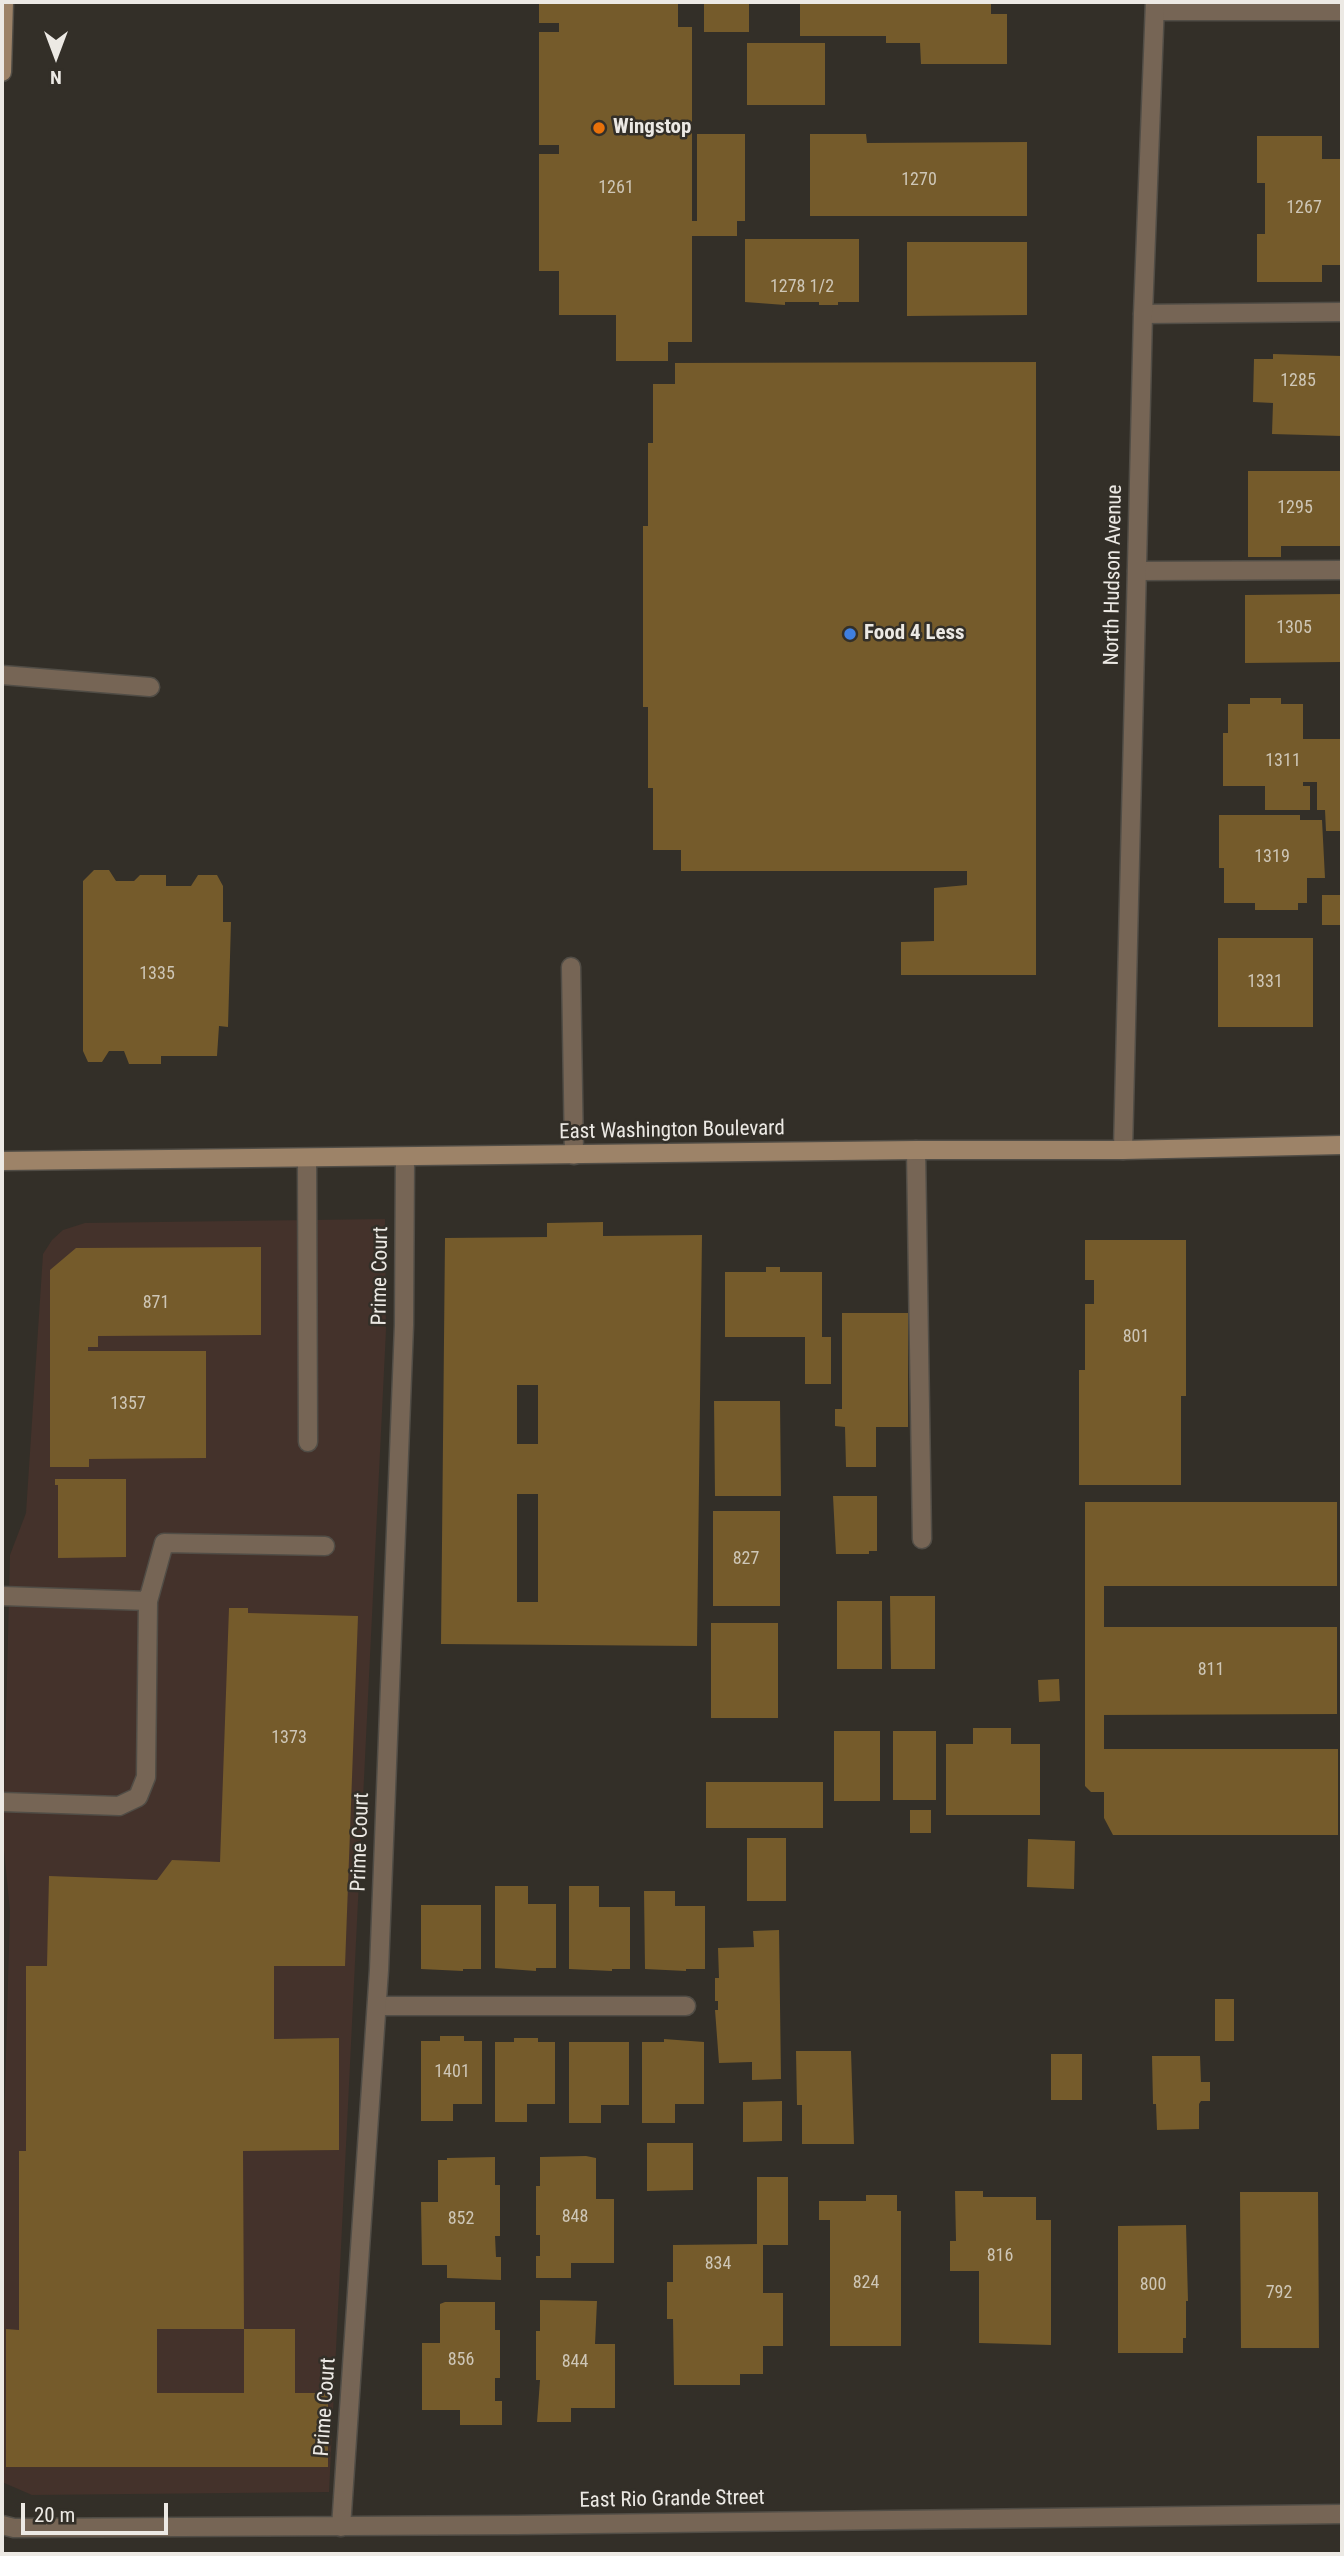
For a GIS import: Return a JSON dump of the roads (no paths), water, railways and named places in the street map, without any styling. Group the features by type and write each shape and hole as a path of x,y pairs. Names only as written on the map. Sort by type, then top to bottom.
{"main road":[{"path":"2,72 4,2"},
{"name":"East Washington Boulevard","path":"2,1161 1123,1150 1342,1145"}],"street":[{"path":"1155,7 1342,11"},
{"name":"North Hudson Avenue","path":"1123,1150 1143,314 1155,7"},
{"path":"1143,314 1342,312"},
{"path":"1137,571 1342,570"},
{"path":"2,675 150,687"},
{"path":"571,967 573,1155"},
{"path":"916,1150 922,1539"},
{"name":"Prime Court","path":"341,2527 377,2006 404,1325 404,1157"},
{"path":"307,1158 308,1442"},
{"path":"2,1802 119,1805 138,1797 146,1777 148,1601 164,1543 325,1546"},
{"path":"2,1596 148,1601"},
{"path":"377,2006 686,2006"},
{"name":"East Rio Grande Street","path":"2,2525 13,2528 341,2527 1342,2514"}],"place":[{"name":"Wingstop","path":"599,128"},
{"name":"Food 4 Less","path":"850,634"}]}
